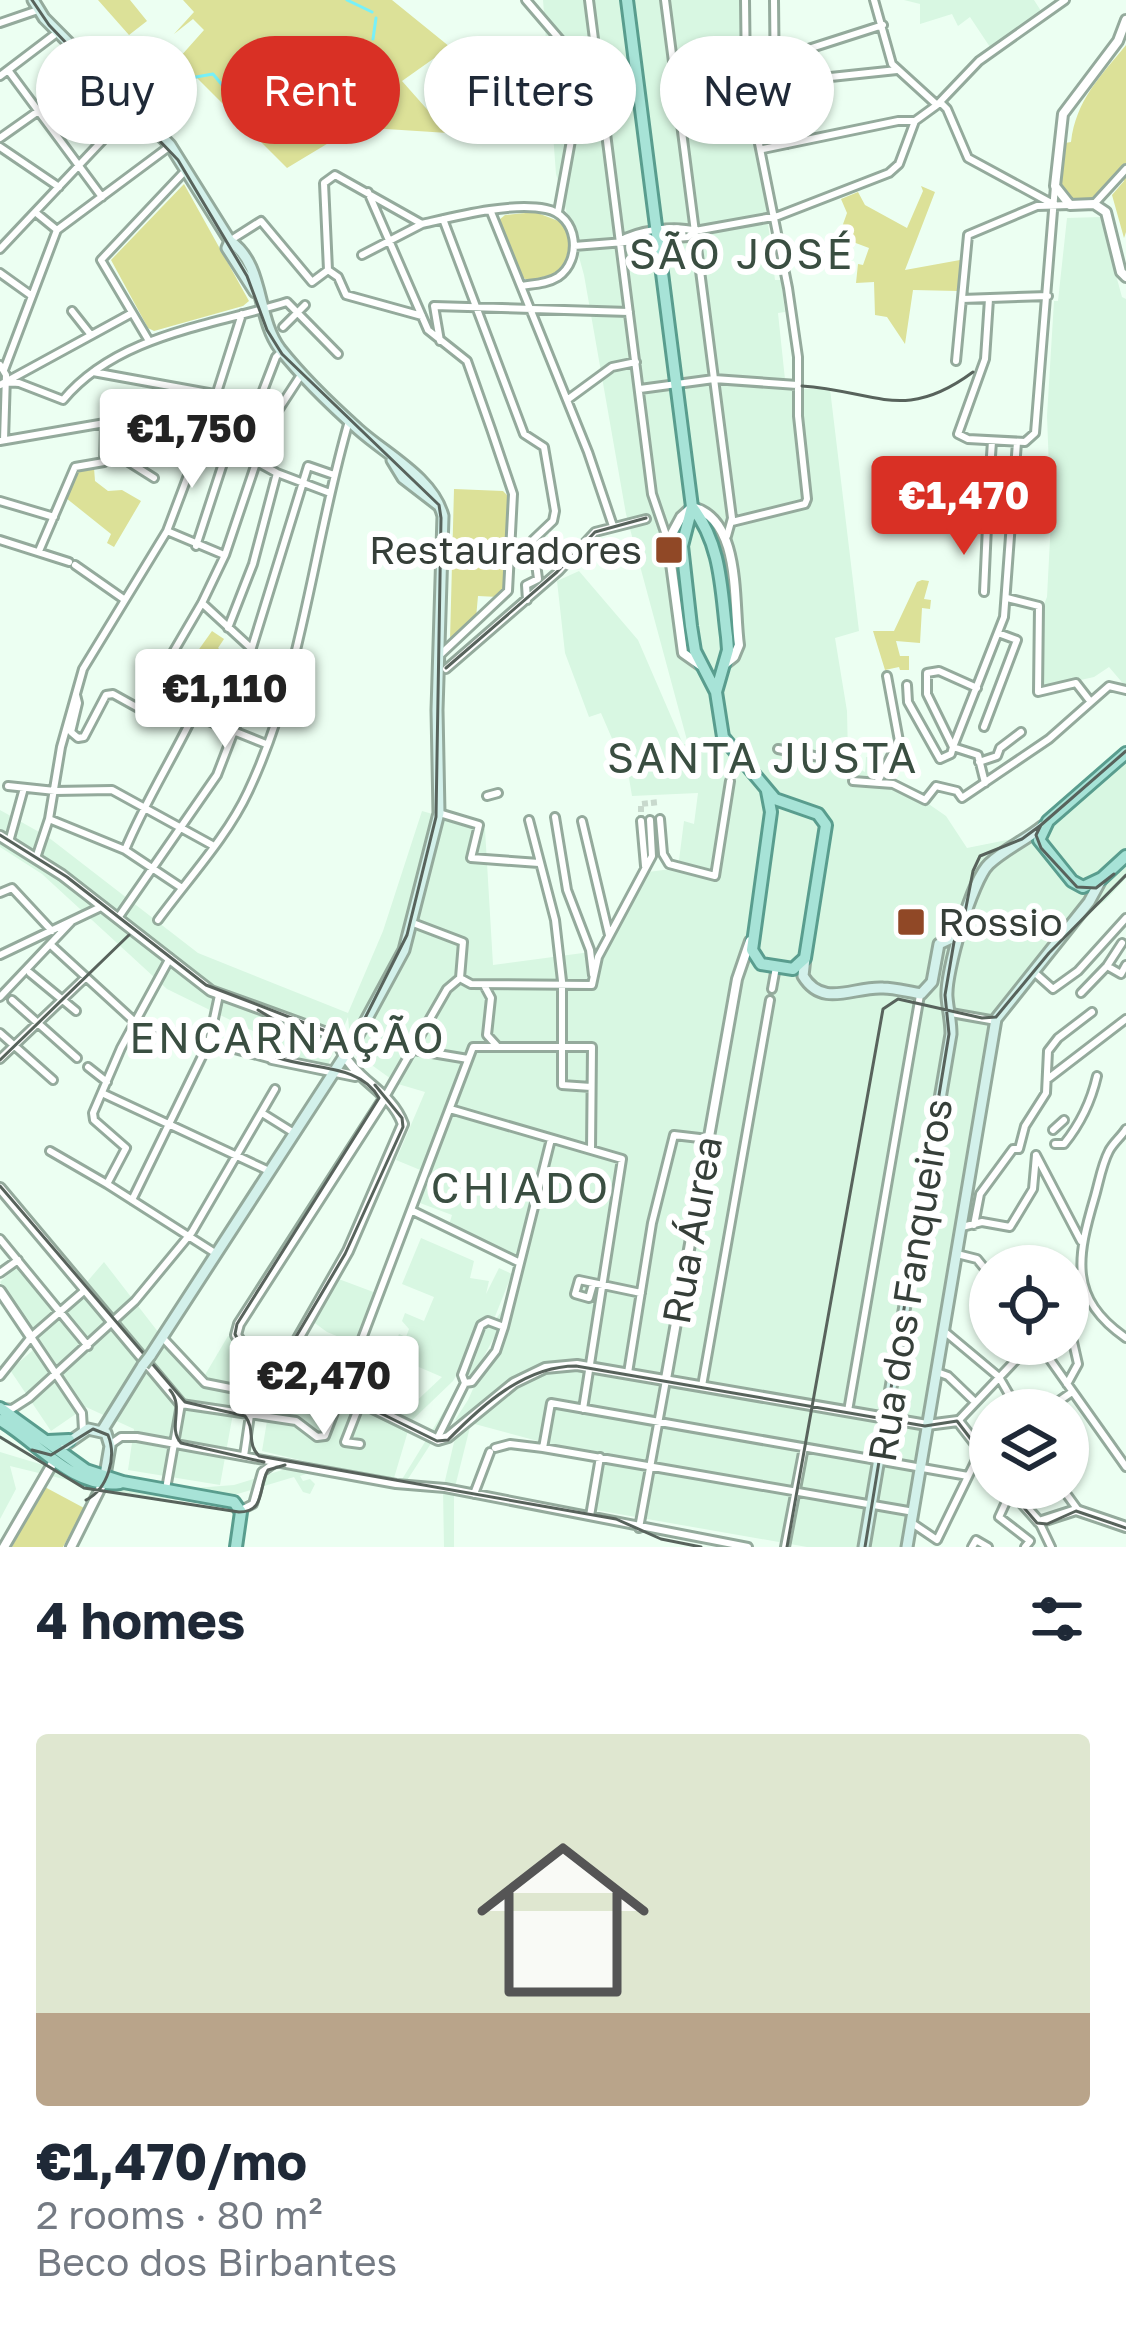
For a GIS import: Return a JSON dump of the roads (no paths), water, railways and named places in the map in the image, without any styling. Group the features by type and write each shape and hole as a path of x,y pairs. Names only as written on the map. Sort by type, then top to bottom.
{"main road":[{"path":"627,0 692,507 682,546 695,651 716,692 721,732 730,746 779,802 823,818 826,831 802,974 811,987 845,995 881,987 920,994 931,985 939,944 956,936 965,923 981,872 1043,826 1126,753"},
{"path":"36,5 62,36"},
{"path":"103,1431 356,1040 413,922 439,813 442,509 403,478 392,460 282,351 262,309 250,266 170,146"},
{"path":"692,507 708,526 715,545 728,647 716,692"},
{"path":"702,665 724,665"},
{"path":"767,791 771,807 752,934 756,960 795,968 805,958"},
{"path":"769,824 781,813 802,810"},
{"path":"1043,826 1040,844 1072,881 1086,887 1102,878"},
{"path":"908,1547 996,1021 1102,878 1126,856"},
{"name":"Rua dos Fanqueiros","path":"864,1547 951,1013 946,995 956,936"},
{"path":"0,1408 49,1441 69,1440"},
{"path":"0,1420 54,1460 86,1470 103,1483 123,1482 231,1500 241,1510 236,1547"},
{"path":"54,1460 82,1431 103,1431"},
{"path":"103,1431 110,1446 103,1483"},
{"path":"40,1436 54,1460"}],"street":[{"path":"526,0 556,36"},
{"path":"589,0 594,36"},
{"path":"665,0 732,523 727,536 739,645 724,665"},
{"path":"745,0 747,36"},
{"path":"774,0 774,36"},
{"path":"874,0 896,70 947,109 968,158 1054,204"},
{"path":"574,246 688,237 773,218 892,171 916,121 979,61 1065,0"},
{"path":"0,23 36,5"},
{"path":"989,299 983,365 958,429 962,437 1031,439 1063,113 1118,41 1126,20"},
{"path":"834,41 883,25"},
{"path":"0,76 58,32"},
{"path":"8,70 36,106"},
{"path":"834,75 896,70"},
{"path":"0,138 36,112"},
{"path":"834,134 916,121"},
{"path":"63,144 102,197"},
{"path":"0,249 100,144"},
{"path":"557,213 570,144"},
{"path":"608,144 652,494 668,541 683,652 702,665"},
{"path":"732,523 805,504 798,357 762,144"},
{"path":"763,149 788,144"},
{"path":"170,146 57,230 2,367 2,441 105,423 174,426 204,433 256,463 330,494"},
{"path":"0,147 59,187"},
{"path":"149,341 101,260 186,169"},
{"path":"1094,204 1126,169"},
{"path":"328,270 324,183 335,175 422,224"},
{"path":"1055,186 1070,205"},
{"path":"368,192 428,329 466,361 513,494 508,592 440,655"},
{"path":"956,361 968,235 1030,208 1094,204 1106,212 1126,277"},
{"path":"362,255 422,224 443,219 541,208 557,213 571,230 572,261 559,276 521,286"},
{"path":"35,212 57,230"},
{"path":"490,212 614,526"},
{"path":"443,219 524,434 544,447 555,511 553,521 533,540 538,579 526,585 527,600"},
{"path":"230,241 261,221 312,282 328,270"},
{"path":"328,270 338,277 346,295 423,316"},
{"path":"0,273 32,296"},
{"path":"962,299 1048,296"},
{"path":"3,384 19,383 62,400 91,371 149,341 287,302 338,355"},
{"path":"283,327 304,305"},
{"path":"440,341 434,306 629,312"},
{"path":"72,310 91,335"},
{"path":"3,384 132,313"},
{"path":"36,858 83,669 167,531 242,314"},
{"path":"282,351 275,357 256,409 273,418 302,374"},
{"path":"566,400 614,366 636,362"},
{"path":"91,371 214,394"},
{"path":"639,388 714,379 797,386"},
{"path":"158,920 247,795 293,666 349,421"},
{"path":"39,551 75,467 104,462 105,423"},
{"path":"992,441 989,486 1014,486"},
{"path":"907,685 908,702 936,757 950,754 1007,598 1017,442"},
{"path":"105,446 154,478"},
{"path":"196,546 228,448"},
{"path":"140,709 225,555 256,463"},
{"path":"251,651 308,466 334,475"},
{"path":"229,628 254,564 277,473"},
{"path":"953,482 958,522 1012,527"},
{"path":"918,492 955,496"},
{"path":"0,501 54,517"},
{"path":"668,541 692,507 710,514 727,536"},
{"path":"446,669 527,600 596,532 646,519"},
{"path":"984,592 987,526"},
{"path":"167,531 225,555"},
{"path":"0,540 72,563 125,600"},
{"path":"1007,598 1040,606 1038,692 1076,683 1090,702"},
{"path":"118,918 217,776 258,669 260,658 202,603"},
{"path":"984,727 1017,640 998,633"},
{"path":"985,783 978,755 953,747 926,685 930,672 996,698"},
{"path":"878,781 898,740 886,676"},
{"path":"854,781 878,781 925,800 936,786 957,791 962,798 1049,739 1112,687 1126,690"},
{"path":"76,691 71,732 78,738 84,737 106,695 112,694 140,709 193,716 266,744"},
{"path":"125,850 142,806 161,782 193,716"},
{"path":"979,762 997,756 1000,748 1022,732"},
{"path":"778,749 845,762"},
{"path":"661,819 667,862 675,869 715,876 730,781"},
{"path":"8,785 55,791 112,790 212,845"},
{"path":"24,788 5,839 147,935 219,995 337,1040 356,1040"},
{"path":"487,796 498,794"},
{"path":"439,813 479,825 471,858 538,863"},
{"path":"555,817 564,876 590,950 593,981"},
{"path":"49,819 125,850 182,888"},
{"path":"529,820 555,920 562,986 562,1085 591,1087"},
{"path":"593,981 652,854 645,820"},
{"path":"582,821 610,936"},
{"path":"0,893 10,887 52,931"},
{"path":"0,956 103,906"},
{"path":"1034,972 1053,989 1078,971 1126,917"},
{"path":"0,997 71,922"},
{"path":"413,922 463,942 460,978 447,989 388,1093 238,1324 236,1338 436,1439 448,1437 530,1373 561,1365 590,1366 929,1424 954,1420 969,1407"},
{"name":"Rua Áurea","path":"639,1528 737,979 752,934"},
{"path":"1081,992 1122,943"},
{"path":"52,946 135,1022 362,1079 388,1093 404,1124 342,1263 276,1381"},
{"path":"107,1184 125,1148 93,1114 170,958"},
{"path":"1107,966 1123,970 1116,983"},
{"path":"772,989 776,967"},
{"path":"30,973 76,1011"},
{"path":"0,1059 86,976"},
{"path":"460,978 471,985 562,986 593,981"},
{"path":"484,985 491,998 487,1035 500,1046"},
{"path":"848,1411 920,994"},
{"path":"132,1199 209,1042 219,995"},
{"path":"12,1000 77,1058"},
{"path":"702,1386 770,1000"},
{"path":"951,1013 996,1021"},
{"path":"1019,1149 1027,1123 1046,1093 1048,1051 1090,1013"},
{"path":"272,1014 268,1051 272,1059"},
{"path":"272,1030 286,1018"},
{"path":"1049,1078 1126,1019"},
{"path":"0,1034 53,1080"},
{"path":"337,1040 344,1058 362,1079"},
{"path":"0,1188 181,1404 296,1421 321,1438 337,1409 476,1046 592,1046 591,1150"},
{"path":"414,1050 468,1059"},
{"path":"88,1067 107,1082"},
{"path":"1055,1144 1064,1144 1076,1128 1090,1104 1097,1076"},
{"path":"0,1408 16,1407 88,1346 189,1236 275,1089"},
{"path":"103,1093 269,1171"},
{"path":"450,1109 622,1159 583,1408"},
{"path":"262,1113 294,1132"},
{"path":"1053,1130 1064,1120"},
{"path":"1027,1123 1036,1125"},
{"path":"1082,1244 1109,1149 1126,1129"},
{"path":"628,1373 656,1207 675,1133 708,1139"},
{"path":"465,1383 472,1382 493,1356 504,1327 551,1138"},
{"path":"974,1225 980,1194 1013,1149 1019,1149 1036,1155 1082,1244"},
{"path":"50,1151 216,1253"},
{"path":"961,1227 982,1222 1010,1226 1034,1185 1036,1155"},
{"path":"413,1210 520,1263"},
{"path":"0,1238 88,1346"},
{"path":"957,1254 969,1257"},
{"path":"0,1274 18,1260"},
{"path":"593,1284 640,1293"},
{"path":"0,1376 31,1336 85,1290"},
{"path":"0,1291 84,1416 82,1431"},
{"path":"1089,1296 1105,1323 1126,1338"},
{"path":"0,1311 7,1301"},
{"path":"436,1439 465,1383 462,1375 481,1325 491,1322 504,1327"},
{"path":"944,1331 999,1377 1006,1389"},
{"path":"162,1337 203,1382 337,1409"},
{"path":"987,1389 1013,1365"},
{"path":"1053,1365 1070,1389"},
{"path":"1067,1384 1076,1365"},
{"path":"938,1372 969,1397"},
{"path":"360,1444 344,1442 361,1401"},
{"path":"475,1493 492,1450 510,1444 872,1505 913,1517 937,1540 968,1476 551,1403 543,1448"},
{"path":"166,1489 181,1404"},
{"path":"933,1405 969,1434"},
{"path":"244,1456 250,1415"},
{"path":"1089,1416 1126,1467"},
{"path":"110,1446 124,1436 174,1443 475,1493 748,1547"},
{"path":"785,1547 804,1447"},
{"path":"590,1516 600,1457"},
{"path":"4,1539 54,1460"},
{"path":"241,1510 255,1502 265,1468 282,1463"},
{"path":"71,1547 103,1483"},
{"path":"1000,1509 999,1517 1030,1541 1025,1547"},
{"path":"1027,1509 1051,1547"},
{"path":"1039,1522 1078,1510 1126,1527"},
{"path":"974,1544 992,1547"}],"waterway":[{"path":"347,0 372,12"},
{"path":"373,36 376,18"},
{"path":"197,77 213,74 221,84"}],"tunnel":[{"path":"641,821 641,804 659,802"}],"tram line":[{"path":"0,835 67,877 206,985 349,1040 358,1032 407,935 436,817 439,505 282,354 267,330 247,276 178,160 49,25 32,0"},
{"path":"1114,874 1096,888 1077,887 1041,848 1036,835 1041,825 1126,751"},
{"path":"865,1547 949,1034 945,995 954,942 980,856 1022,839 1041,825"},
{"path":"787,1547 883,1009 898,999 996,1017 1049,953 1126,875"},
{"path":"258,1010 275,1020 271,1048 276,1057 347,1073 371,1087 379,1098 237,1324 240,1344 437,1441 448,1440 490,1401 522,1380 576,1366 925,1426 957,1421 969,1437"},
{"path":"300,1373 288,1367 287,1352 345,1254 403,1127 402,1118 375,1085"},
{"path":"0,1186 185,1402 245,1416 259,1456 616,1519 661,1539 701,1547"},
{"path":"170,1390 181,1443 264,1462"},
{"path":"32,1450 51,1455 93,1429 108,1435 109,1472 86,1500"},
{"path":"0,1437 84,1488 239,1512 254,1508 268,1470 285,1465"},
{"path":"1025,1509 1037,1523 1047,1524 1076,1511 1126,1528"}],"railway":[{"path":"802,386 908,400 949,387 973,372"},
{"path":"446,668 557,572 595,532 646,518"},
{"path":"0,1060 129,935"}],"place":[{"name":"Restauradores","path":"669,550"},
{"name":"Rossio","path":"911,922"}],"district":[{"name":"SÃO JOSÉ","path":"742,254"},
{"name":"SANTA JUSTA","path":"763,758"},
{"name":"ENCARNAÇÃO","path":"288,1038"},
{"name":"CHIADO","path":"521,1188"}]}
